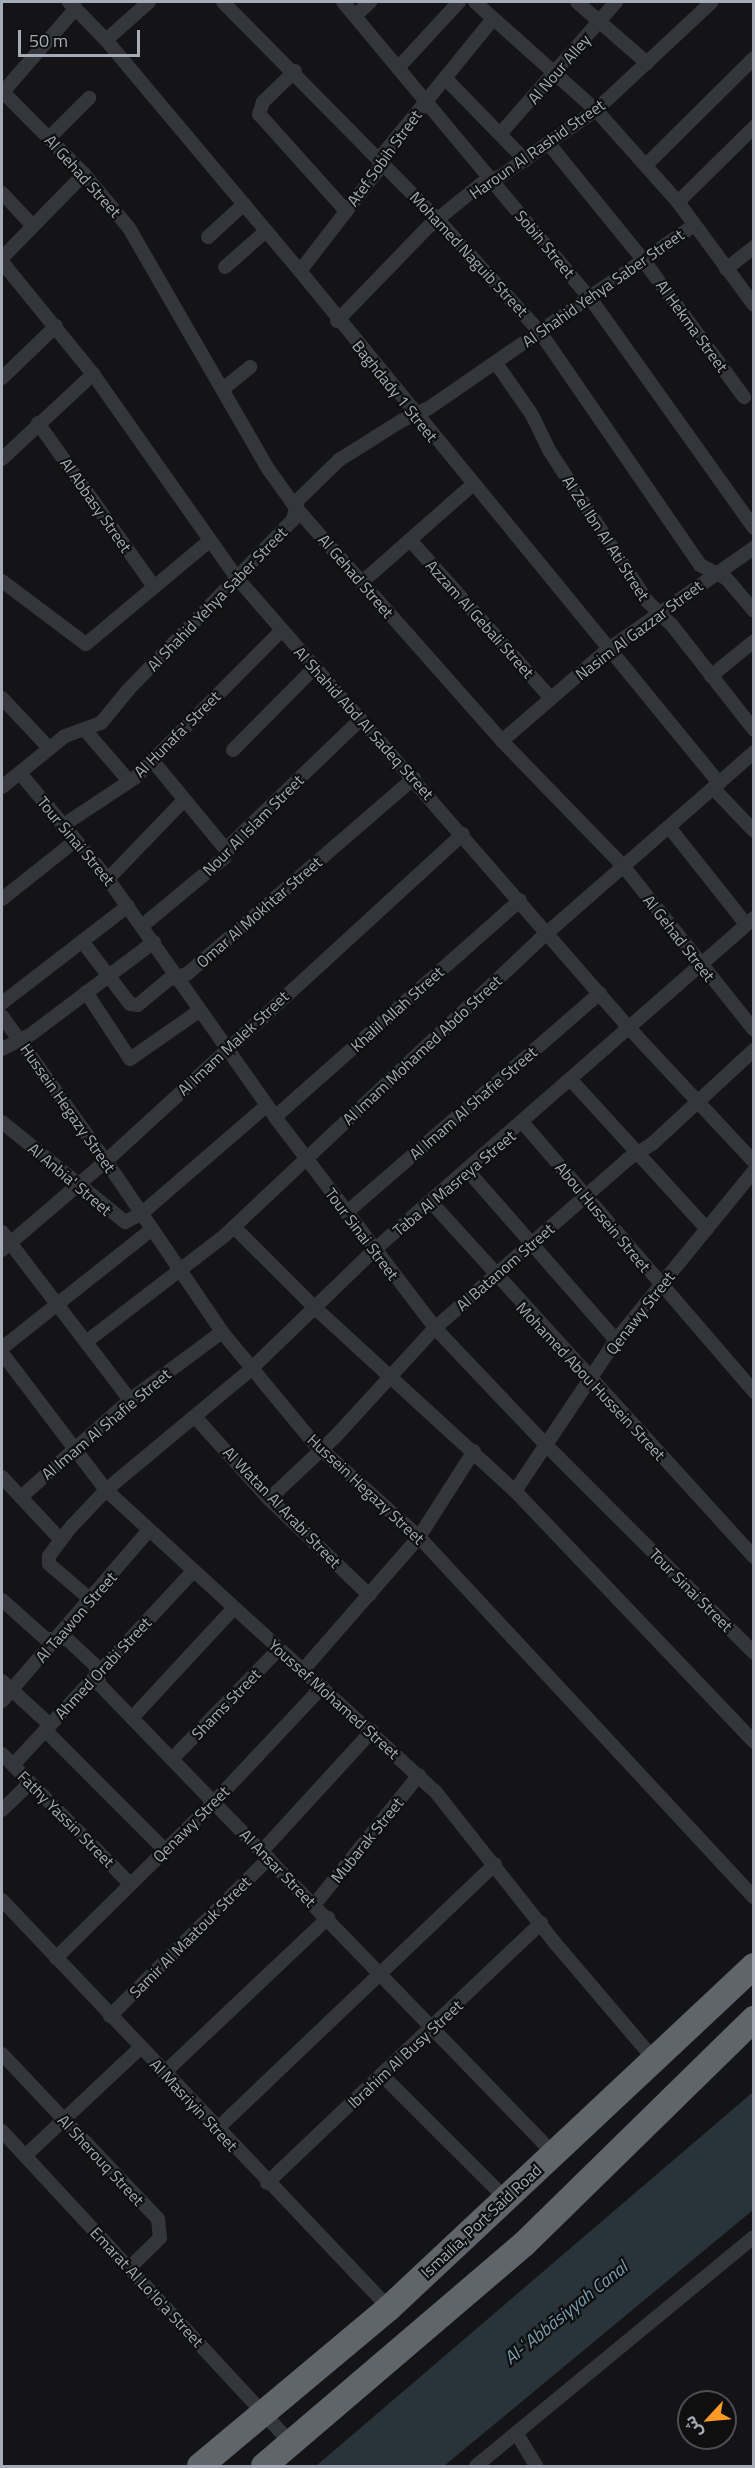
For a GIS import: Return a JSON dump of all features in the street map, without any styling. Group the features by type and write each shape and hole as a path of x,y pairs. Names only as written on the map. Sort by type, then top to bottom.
{"highway":[{"name":"Ismailia, Port Said Road","path":"200,2466 265,2414 388,2308 753,1966"},
{"path":"264,2466 524,2244 753,2019"}],"street":[{"path":"106,40 148,2"},
{"name":"Mohamed Naguib Street","path":"223,2 295,71 438,220 540,332 700,565 726,578 753,611"},
{"name":"Sobih Street","path":"343,2 590,298 753,528"},
{"path":"355,16 370,2"},
{"path":"398,68 459,2"},
{"path":"475,2 596,110 678,202 753,305"},
{"path":"577,2 647,63"},
{"name":"Al Nour Alley","path":"500,134 556,74 616,2"},
{"name":"Haroun Al Rashid Street","path":"337,321 438,220 492,180 549,144 596,110 647,63 704,4"},
{"path":"2,91 72,5"},
{"name":"Baghdady 1 Street","path":"72,5 106,40 300,271 337,321 753,831"},
{"name":"Atef Sobih Street","path":"300,271 346,212 426,101 493,19"},
{"path":"646,165 753,58"},
{"path":"295,71 263,102 259,114 346,212"},
{"path":"445,78 525,160"},
{"name":"Al Gehad Street","path":"2,91 84,174 141,247 269,470 296,508 502,741 624,867 699,966 753,1030"},
{"path":"49,138 89,98"},
{"path":"678,202 753,127"},
{"name":"Al Hekma Street","path":"549,144 644,261 744,397"},
{"path":"2,260 84,174"},
{"path":"2,193 33,226"},
{"path":"208,237 244,204"},
{"name":"Al Shahid Yehya Saber Street","path":"2,787 70,733 101,723 293,520 301,496 339,460 415,415 495,363 694,225"},
{"path":"225,267 266,231"},
{"path":"726,269 753,247"},
{"name":"Al Shahid Abd Al Sadeq Street","path":"2,260 93,374 209,542 237,578 463,834 629,1028 753,1162"},
{"path":"2,378 56,326"},
{"name":"Al Zel Ibn Al Ati Street","path":"495,363 532,415 549,450 647,601 711,676 753,730"},
{"path":"223,389 250,367"},
{"path":"2,459 93,374"},
{"name":"Al Abbasy Street","path":"38,423 154,587"},
{"path":"361,583 472,485"},
{"name":"Azzam Al Gebali Street","path":"410,540 551,699"},
{"path":"2,581 83,644 209,542"},
{"name":"Nasim Al Gazzar Street","path":"502,741 607,650 753,548"},
{"name":"Al Hunafa' Street","path":"62,826 129,781 282,630"},
{"path":"711,676 753,641"},
{"path":"233,750 315,667"},
{"path":"2,698 49,748"},
{"name":"Nour Al Islam Street","path":"142,926 224,858 227,851 361,719"},
{"path":"85,730 129,781"},
{"name":"Al Imam Mohamed Abdo Street","path":"86,1342 234,1227 548,932 753,752"},
{"path":"152,760 227,851"},
{"name":"Tour Sinai Street","path":"20,773 108,879 266,1106 374,1251 435,1328 546,1445 753,1653"},
{"name":"Omar Al Mokhtar Street","path":"82,941 108,976 136,1005 177,977 187,974 414,778"},
{"path":"108,879 184,800"},
{"path":"669,827 752,920"},
{"name":"Al Imam Malek Street","path":"5,1241 106,1161 463,834"},
{"path":"2,899 75,841"},
{"name":"Khalil Allah Street","path":"275,1117 520,900"},
{"path":"2,1003 128,906"},
{"name":"Taba Al Masreya Street","path":"91,1600 49,1563 60,1539 106,1490 196,1418 251,1369 374,1251 523,1123 752,920"},
{"path":"2,1049 30,1035 153,942"},
{"path":"86,993 133,1059 199,1011"},
{"name":"Al Imam Al Shafie Street","path":"346,1213 600,993"},
{"name":"Hussein Hegazy Street","path":"2,1016 106,1161 179,1272 251,1369 321,1451 418,1537 753,1897"},
{"name":"Al Batanom Street","path":"269,1499 321,1451 435,1328 586,1196 698,1103 753,1050"},
{"path":"571,1080 640,1152 707,1229"},
{"path":"141,1214 266,1106"},
{"name":"Al Anbia' Street","path":"2,1122 76,1187 122,1222 141,1214"},
{"name":"Abou Hussein Street","path":"523,1123 753,1392"},
{"path":"468,1171 616,1340"},
{"name":"Qenawy Street","path":"515,1491 616,1340 753,1171"},
{"name":"Mohamed Abou Hussein Street","path":"431,1202 495,1276 753,1557"},
{"path":"234,1227 314,1307 392,1375 515,1491 753,1742"},
{"path":"2,1347 151,1230"},
{"path":"5,1241 57,1303 130,1400"},
{"name":"Al Imam Al Shafie Street","path":"21,1497 130,1400 222,1332"},
{"name":"Youssef Mohamed Street","path":"2,1353 72,1450 106,1490 148,1531 419,1775 495,1864 653,2058"},
{"path":"743,1381 753,1371"},
{"name":"Al Watan Al Arabi Street","path":"196,1418 269,1499 369,1595"},
{"path":"303,1670 418,1537 474,1451"},
{"path":"2,1477 60,1539"},
{"name":"Al Taawon Street","path":"2,1701 7,1686 57,1639 148,1531"},
{"name":"Ahmed Orabi Street","path":"12,1765 193,1571"},
{"name":"Al Ansar Street","path":"2,1600 46,1639 67,1639 95,1665 97,1682 328,1918 553,2153"},
{"path":"132,1718 233,1608"},
{"name":"Shams Street","path":"172,1759 279,1649"},
{"path":"7,1686 165,1850"},
{"name":"Qenawy Street","path":"56,1958 214,1802 322,1687"},
{"name":"Samir Al Maatouk Street","path":"110,2016 266,1855 372,1731"},
{"name":"Fathy Yassin Street","path":"2,1754 129,1884"},
{"name":"Mubarak Street","path":"314,1905 419,1775"},
{"path":"2,1810 30,1782"},
{"path":"217,2129 495,1864"},
{"name":"Al Masriyin Street","path":"2,1900 267,2183 388,2308"},
{"path":"164,2073 328,1918"},
{"name":"Ibrahim Al Busy Street","path":"267,2183 434,2028 541,1923"},
{"path":"25,2156 140,2048"},
{"name":"Al Sherouq Street","path":"2,2054 161,2226 160,2238 129,2268"},
{"path":"383,2076 505,2198"},
{"name":"Emarat Al Lo'lo'a Street","path":"2,2131 292,2444"},
{"path":"476,2466 753,2237"},
{"path":"517,2434 536,2466"}],"water":[{"name":"Al-ʿAbbāsiyyah Canal","path":"753,2092 753,2210 444,2466 316,2466"}]}
